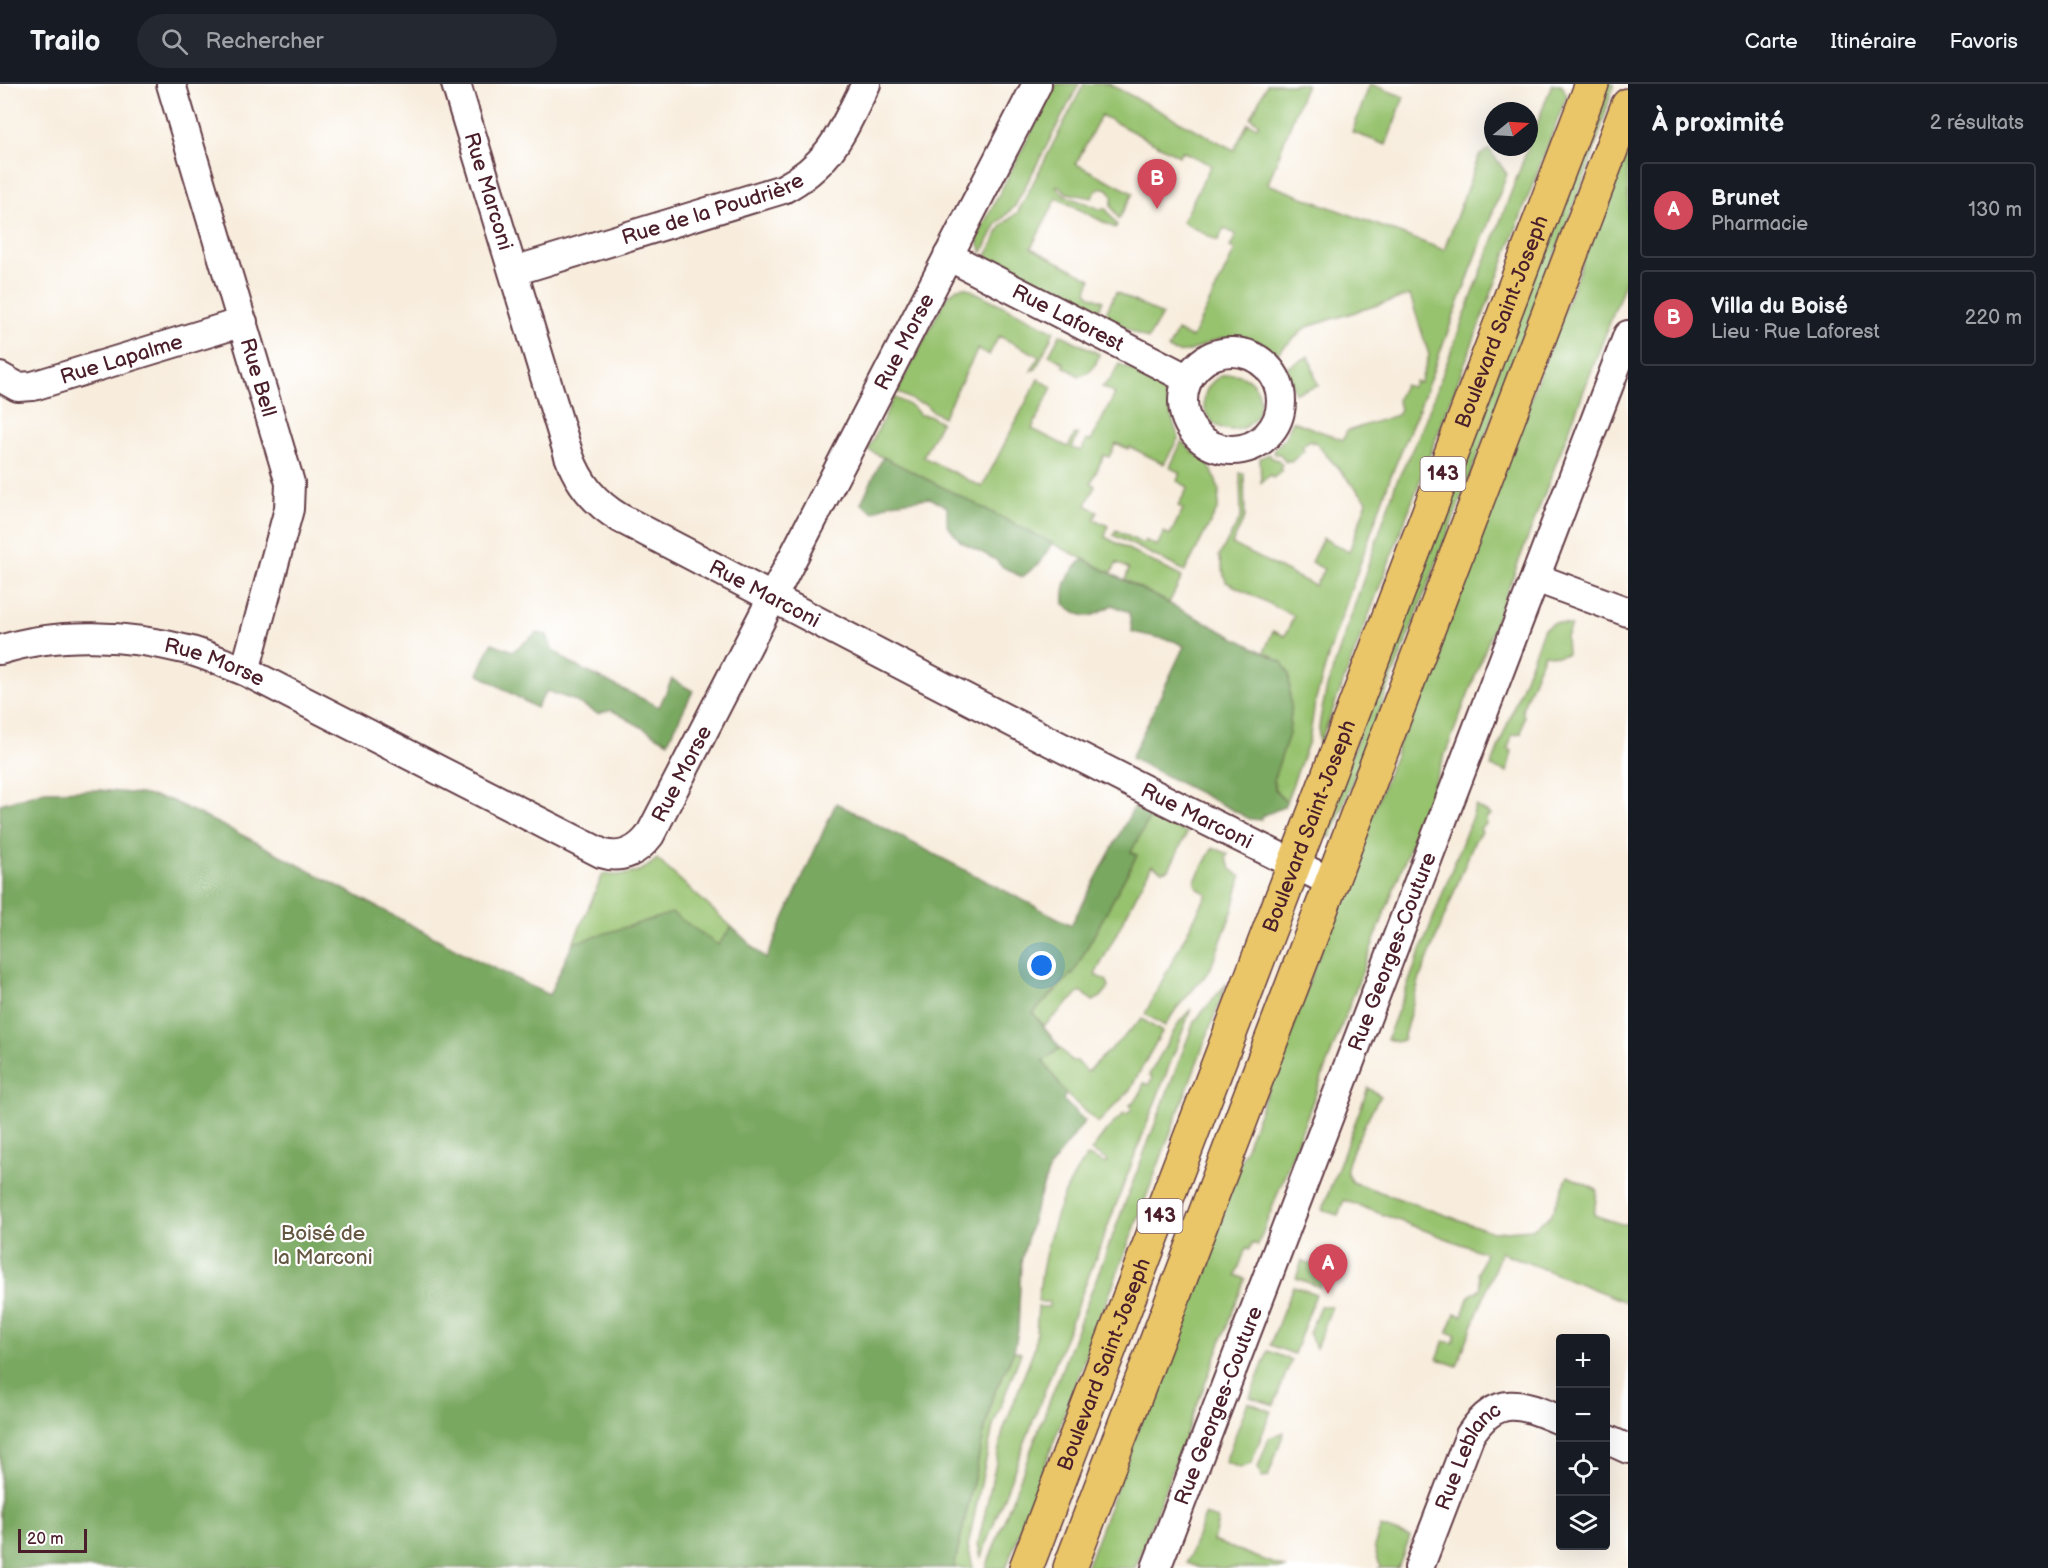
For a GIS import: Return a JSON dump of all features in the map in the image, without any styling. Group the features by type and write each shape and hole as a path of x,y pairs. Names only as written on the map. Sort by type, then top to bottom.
{"main road":[{"name":"Boulevard Saint-Joseph","path":"1026,1568 1592,84"},
{"name":"Boulevard Saint-Joseph","path":"1070,1568 1628,105"}],"street":[{"name":"Rue Bell","path":"171,84 287,465 291,491 289,509 244,671"},
{"name":"Rue Marconi","path":"456,84 569,456 588,492 602,506 620,518 771,597 1331,882"},
{"name":"Rue de la Poudrière","path":"514,271 783,189 797,181 826,157 838,140 866,84"},
{"name":"Rue Morse","path":"0,650 50,640 127,640 191,651 244,671 602,853 619,855 639,848 650,835 1037,84"},
{"name":"Rue Laforest","path":"948,256 1188,379"},
{"name":"Rue Lapalme","path":"0,378 18,387 33,386 243,322"},
{"name":"Rue Georges-Couture","path":"1156,1568 1627,343"},
{"path":"1536,578 1628,612"},
{"name":"Rue Leblanc","path":"1419,1568 1470,1436 1483,1419 1497,1410 1513,1405 1531,1408 1556,1418"},
{"path":"1610,1441 1628,1449"}],"green space":[{"path":"1056,84 1079,84 1015,206 997,224 982,253 977,239 979,233"},
{"path":"1084,84 1109,84 1234,150 1248,123 1257,127 1259,123 1251,118 1267,84 1306,84 1268,184 1444,250 1479,156 1484,152 1484,156 1494,156 1507,174 1420,406 1390,478 1330,650 1315,703 1309,741 1286,802 1275,790 1274,777 1289,733 1291,711 1273,656 1264,652 1273,631 1285,636 1294,616 1226,582 1219,556 1241,517 1240,473 1244,473 1245,517 1232,544 1315,586 1324,569 1311,562 1323,538 1349,552 1367,501 1314,441 1312,443 1310,440 1302,447 1304,451 1291,462 1288,460 1286,462 1280,454 1275,454 1273,451 1284,439 1293,421 1343,440 1347,431 1397,415 1400,409 1397,399 1404,385 1412,387 1415,381 1420,383 1429,355 1410,295 1307,327 1275,355 1261,346 1238,338 1213,341 1185,352 1168,349 1177,331 1192,338 1235,250 1230,247 1236,235 1224,228 1218,241 1182,222 1211,165 1182,151 1179,156 1101,115 1076,164 1133,193 1119,219 1111,206 1112,195 1106,188 1099,189 1092,198 1067,193 1056,186 1071,198 1099,209 1106,209 1117,225 1115,228 1057,198 1031,248 1091,279 1087,291 1089,295 1103,301 1097,314 986,257 1002,225 1018,212"},
{"path":"1370,84 1404,97 1386,145 1352,132"},
{"path":"1552,84 1561,84 1567,95 1319,746 1320,723 1327,687 1396,483 1421,431 1525,156 1538,156 1538,121"},
{"path":"1607,84 1614,84 1591,161 1331,837 1327,837 1322,832"},
{"path":"1628,142 1628,275 1258,1245 1252,1243 1250,1249 1246,1248 1236,1275 1245,1279 1135,1568 1086,1568"},
{"path":"965,287 1054,331 1036,369 1031,371 1039,356 999,336 989,355 978,349 943,417 925,404 897,392 946,298 957,288"},
{"path":"1116,292 1162,315 1148,339 1104,317"},
{"path":"1060,334 1099,354 1090,371 1079,376 1063,366 1064,363 1049,355"},
{"path":"1309,356 1318,386 1295,393 1286,368"},
{"path":"1119,364 1141,374 1160,387 1179,437 1164,464 1130,447 1128,449 1116,443 1109,457 1104,455 1091,483 1095,486 1086,505 1098,512 1094,519 1108,526 1105,537 1182,577 1169,603 1125,580 1129,569 1117,563 1111,573 868,450 894,397 913,407 920,415 930,416 941,422 923,457 982,487 1038,379 1052,387 1032,429 1068,447 1075,434 1078,435 1072,448 1081,451 1087,440 1091,441 1115,394 1102,387 1110,380"},
{"path":"1232,374 1243,376 1252,382 1258,391 1260,402 1258,413 1252,422 1243,428 1232,430 1221,428 1212,422 1206,413 1204,402 1206,391 1212,382 1221,376"},
{"path":"1182,441 1194,453 1207,461 1219,491 1218,508 1185,571 1113,535 1116,530 1143,544 1145,540 1157,546 1164,532 1170,535 1183,509 1178,506 1188,487 1177,481 1180,473 1170,467"},
{"path":"1269,454 1282,465 1279,468 1282,471 1273,478 1270,475 1261,483 1260,458"},
{"path":"883,457 1052,543 1041,562 1022,577 1001,566 996,560 960,541 947,525 947,507 930,498 891,503 873,512 861,503"},
{"path":"1083,559 1282,662 1289,674 1291,711 1289,734 1274,778 1275,790 1286,802 1284,807 1262,816 1261,820 1250,819 1131,758 1184,646 1174,641 1132,632 1129,612 1112,605 1088,616 1064,604 1064,590 1068,579"},
{"path":"1553,623 1571,626 1566,637 1567,654 1559,656 1544,654 1522,709 1524,717 1521,734 1512,735 1508,749 1512,751 1507,772 1491,767 1544,628"},
{"path":"537,633 547,635 552,649 574,665 659,707 672,679 693,691 668,742 611,710 598,714 573,700 547,691 536,708 478,674 492,643 513,651"},
{"name":"Boisé de la Marconi","path":"100,790 170,800 248,838 475,959 549,995 573,943 672,913 718,945 732,927 766,959 836,803 1071,925 1134,807 1151,815 1131,852 1137,855 1074,972 1033,1013 1060,1048 1043,1061 1066,1094 1063,1100 1085,1121 1050,1167 1035,1210 1021,1262 1018,1331 1014,1351 992,1398 954,1568 0,1568 0,804 45,791"},
{"path":"1476,806 1491,815 1486,818 1486,824 1480,828 1482,832 1474,842 1419,981 1403,1040 1397,1042 1387,1039"},
{"path":"1151,815 1187,833 1169,869 1162,871 1152,865 1095,975 1107,981 1109,987 1101,997 1093,1001 1081,991 1044,1026 1033,1013 1074,972 1137,855 1131,852"},
{"path":"1213,847 1228,854 1226,858 1231,869 1241,877 1233,909 1210,970 1176,1009 1165,1026 1145,1014 1207,894 1197,887 1195,880"},
{"path":"657,859 732,927 718,946 573,943 603,874 632,873 645,868"},
{"path":"1227,983 1006,1568 986,1568 1194,1022"},
{"path":"1191,1009 981,1557 978,1544 1003,1431 1035,1346 1038,1307 1049,1307 1049,1302 1038,1302 1043,1265 1060,1205 1077,1170 1088,1156 1106,1164 1107,1160 1091,1151 1107,1130 1124,1113 1127,1114 1132,1109 1130,1105 1139,1096 1144,1083 1149,1085 1152,1077 1149,1075 1180,1021"},
{"path":"1142,1019 1162,1032 1129,1091 1098,1123 1066,1094 1043,1061 1060,1048 1087,1072"},
{"path":"1368,1088 1381,1096 1350,1157 1347,1173 1352,1182 1493,1232 1532,1229 1551,1215 1568,1176 1597,1190 1594,1215 1628,1224 1628,1303 1501,1252 1457,1366 1437,1359 1444,1341 1453,1343 1456,1335 1448,1332 1455,1313 1462,1316 1469,1296 1481,1289 1478,1273 1485,1253 1344,1200 1338,1215 1322,1210"},
{"path":"1302,1261 1326,1270 1320,1287 1296,1278"},
{"path":"1293,1286 1316,1294 1294,1354 1270,1345"},
{"path":"1320,1306 1332,1306 1316,1348 1309,1333"},
{"path":"1014,1351 1021,1353 993,1426 968,1546 973,1568 954,1568 992,1398"},
{"path":"1268,1351 1291,1360 1274,1405 1250,1397"},
{"path":"1248,1402 1271,1411 1251,1464 1240,1468 1225,1462"},
{"path":"1284,1432 1268,1477 1262,1478 1258,1467 1269,1438"},
{"path":"1205,1515 1217,1519 1218,1522 1213,1541 1286,1568 1201,1568 1187,1563"},
{"path":"1381,1527 1410,1537 1398,1568 1378,1568 1380,1566 1374,1546"}],"place":[{"name":"Villa du Boisé","path":"1157,209"},
{"name":"Brunet","path":"1328,1294"}]}
